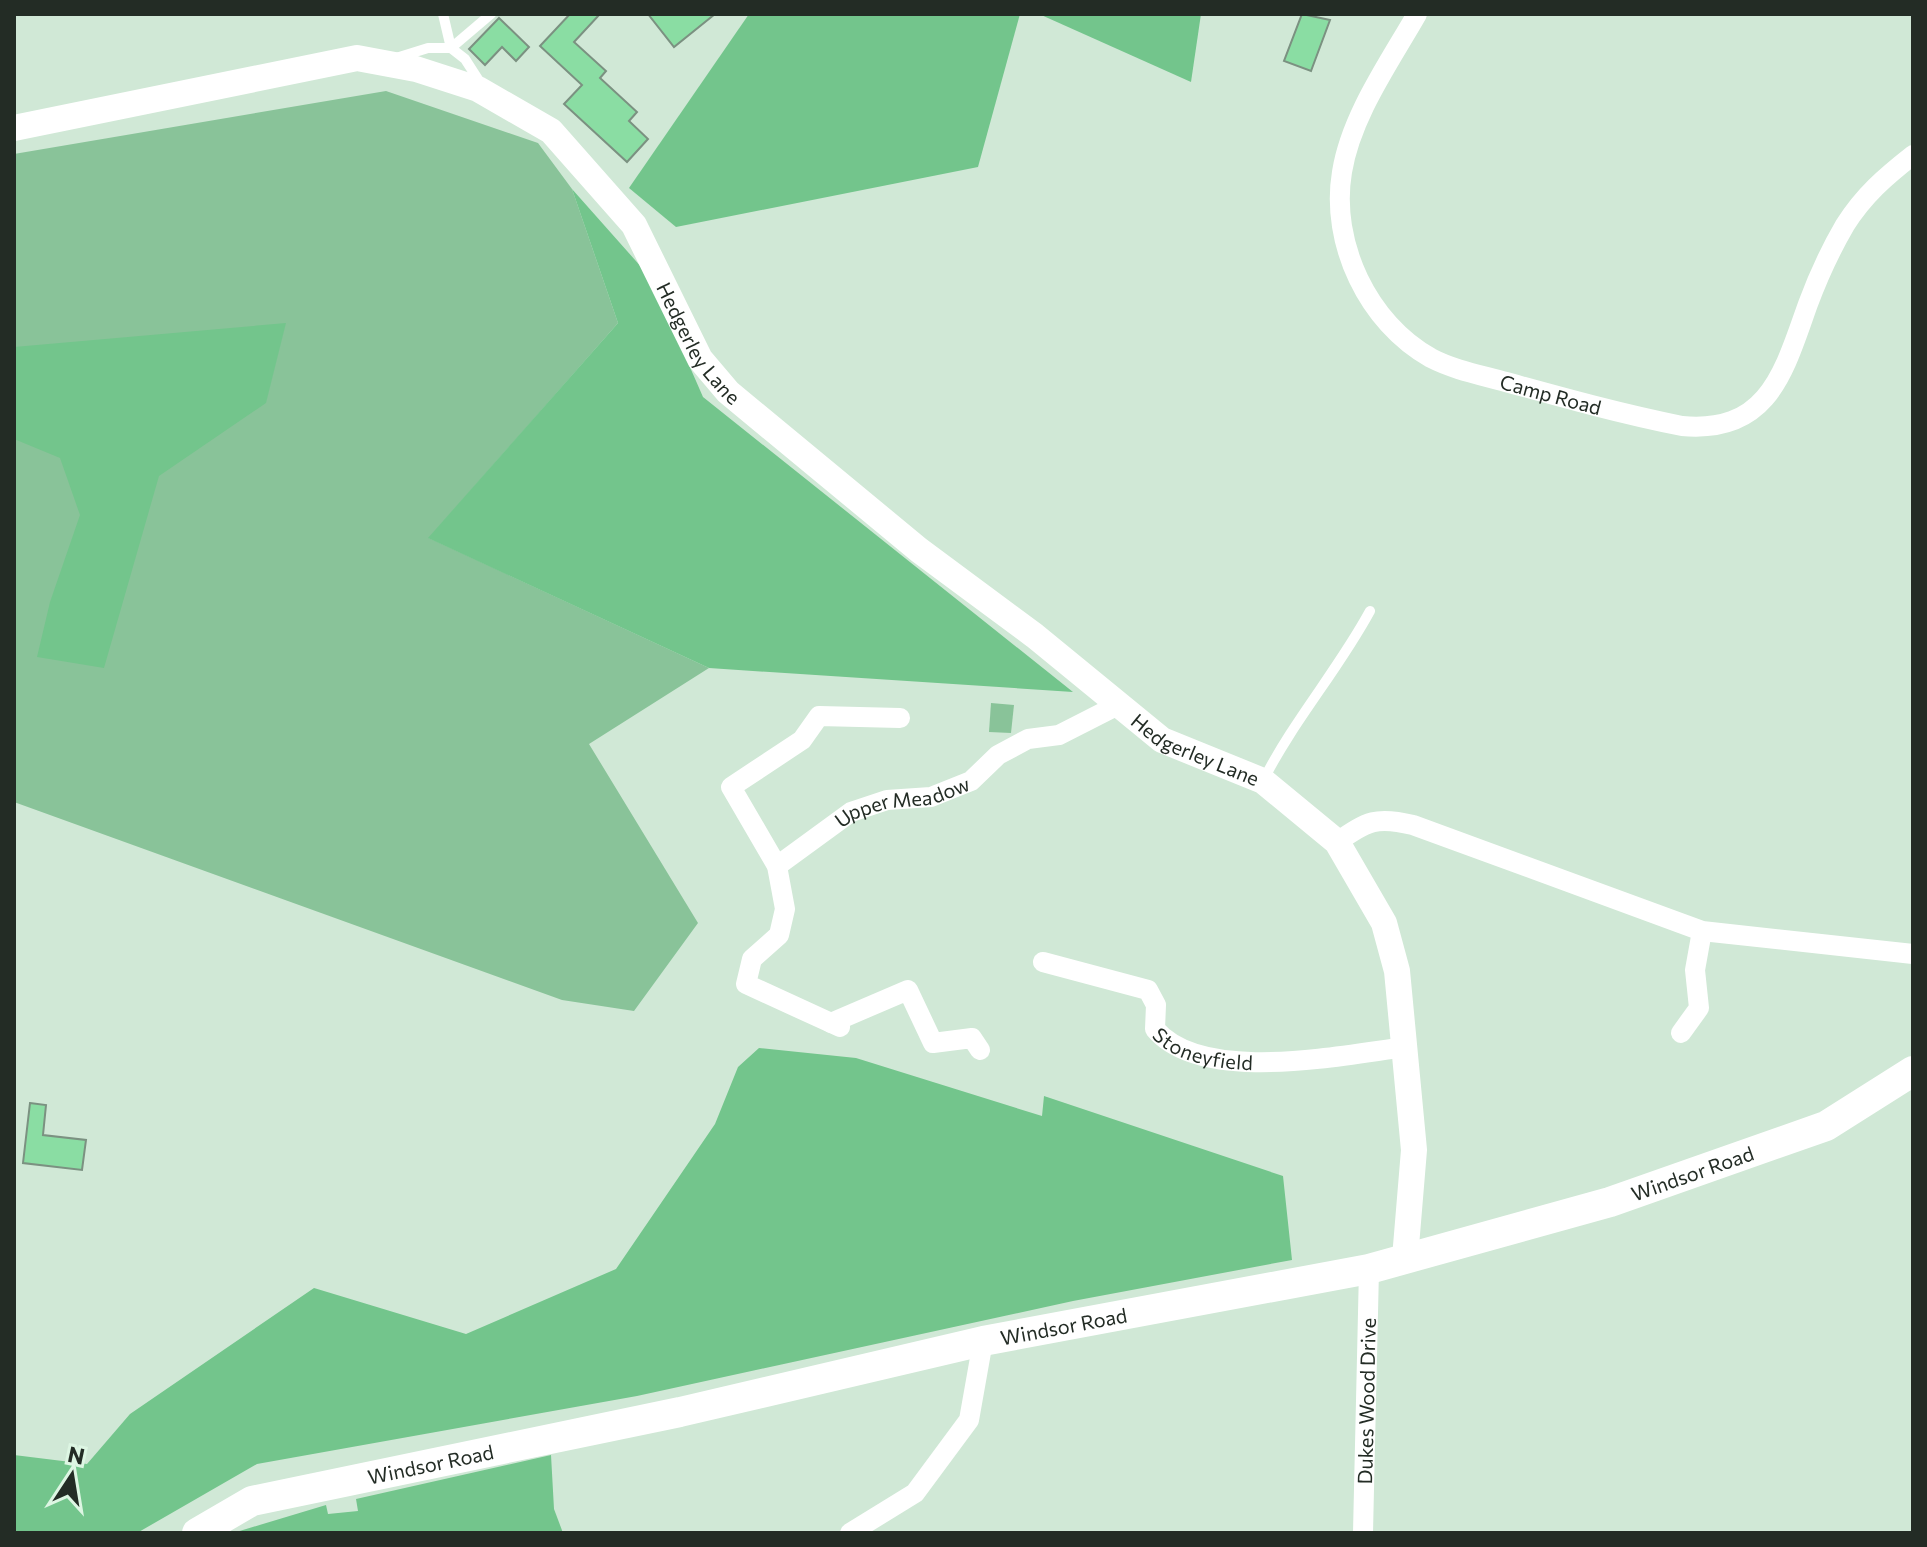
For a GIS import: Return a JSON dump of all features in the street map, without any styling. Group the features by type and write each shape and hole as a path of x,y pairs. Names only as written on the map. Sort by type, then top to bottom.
{"main road":[{"name":"Windsor Road","path":"197,1533 252,1501 680,1412 983,1341 1369,1269 1610,1202 1826,1126 1913,1071"}],"street":[{"name":"Camp Road","path":"1417,14 1351,140 1342,172 1343,234 1366,292 1389,325 1427,356 1467,372 1682,426 1705,429 1744,417 1767,398 1783,373 1810,299 1844,227 1871,187 1913,155"},
{"name":"Hedgerley Lane","path":"14,128 357,58 416,69 486,94 551,131 634,225 700,359 728,392 919,550 1035,636 1116,706 1162,740 1263,781 1337,842 1384,923 1397,971 1414,1150 1405,1258"},
{"name":"Upper Meadow","path":"777,866 851,812 887,800 931,797 958,787 971,781 998,755 1028,739 1059,735 1116,706"},
{"path":"900,718 819,716 802,740 731,787 777,866 785,909 779,935 752,959 746,984 835,1025 908,990 933,1043 972,1038 980,1050"},
{"path":"1337,842 1366,822 1386,819 1413,825 1702,931 1913,954"},
{"path":"1681,1033 1699,1008 1695,970 1702,931"},
{"name":"Stoneyfield","path":"1043,962 1148,990 1156,1005 1155,1029 1166,1042 1208,1055 1249,1064 1302,1061 1406,1047"},
{"name":"Dukes Wood Drive","path":"1363,1533 1369,1269"},
{"path":"850,1533 915,1493 969,1420 983,1341"}],"lane":[{"path":"443,14 451,48 480,78 486,94"},
{"path":"383,63 428,48 451,48 491,14"},
{"path":"1263,781 1280,747 1349,650 1370,611"}],"green space":[{"path":"749,14 1020,14 978,167 676,227 629,188"},
{"path":"1039,14 1201,14 1191,82"},
{"path":"386,91 538,143 572,189 618,323 429,538 709,668 589,744 698,923 634,1011 562,1000 14,802 14,154"},
{"path":"572,189 651,278 703,397 1073,692 709,668 428,538 618,323"},
{"path":"286,323 266,403 159,476 104,668 37,657 50,602 80,515 60,458 14,439 14,347"},
{"path":"991,703 1014,705 1011,733 989,732"},
{"path":"759,1048 856,1058 1042,1116 1044,1096 1283,1176 1292,1260 1073,1301 637,1396 257,1464 137,1533 14,1533 14,1455 87,1464 130,1414 314,1288 466,1334 616,1269 715,1124 738,1067"},
{"path":"551,1455 554,1509 563,1533 233,1533 326,1505 328,1514 358,1511 356,1499"}],"building":[{"path":"570,14 600,14 574,42 606,71 600,78 637,112 629,121 648,139 627,162 564,104 582,85 540,46"},
{"path":"648,14 715,14 674,47"},
{"path":"1302,14 1330,20 1311,71 1284,61"},
{"path":"499,18 529,47 516,61 502,47 485,65 469,49"},
{"path":"30,1103 46,1105 43,1135 86,1140 82,1170 23,1163"}]}
